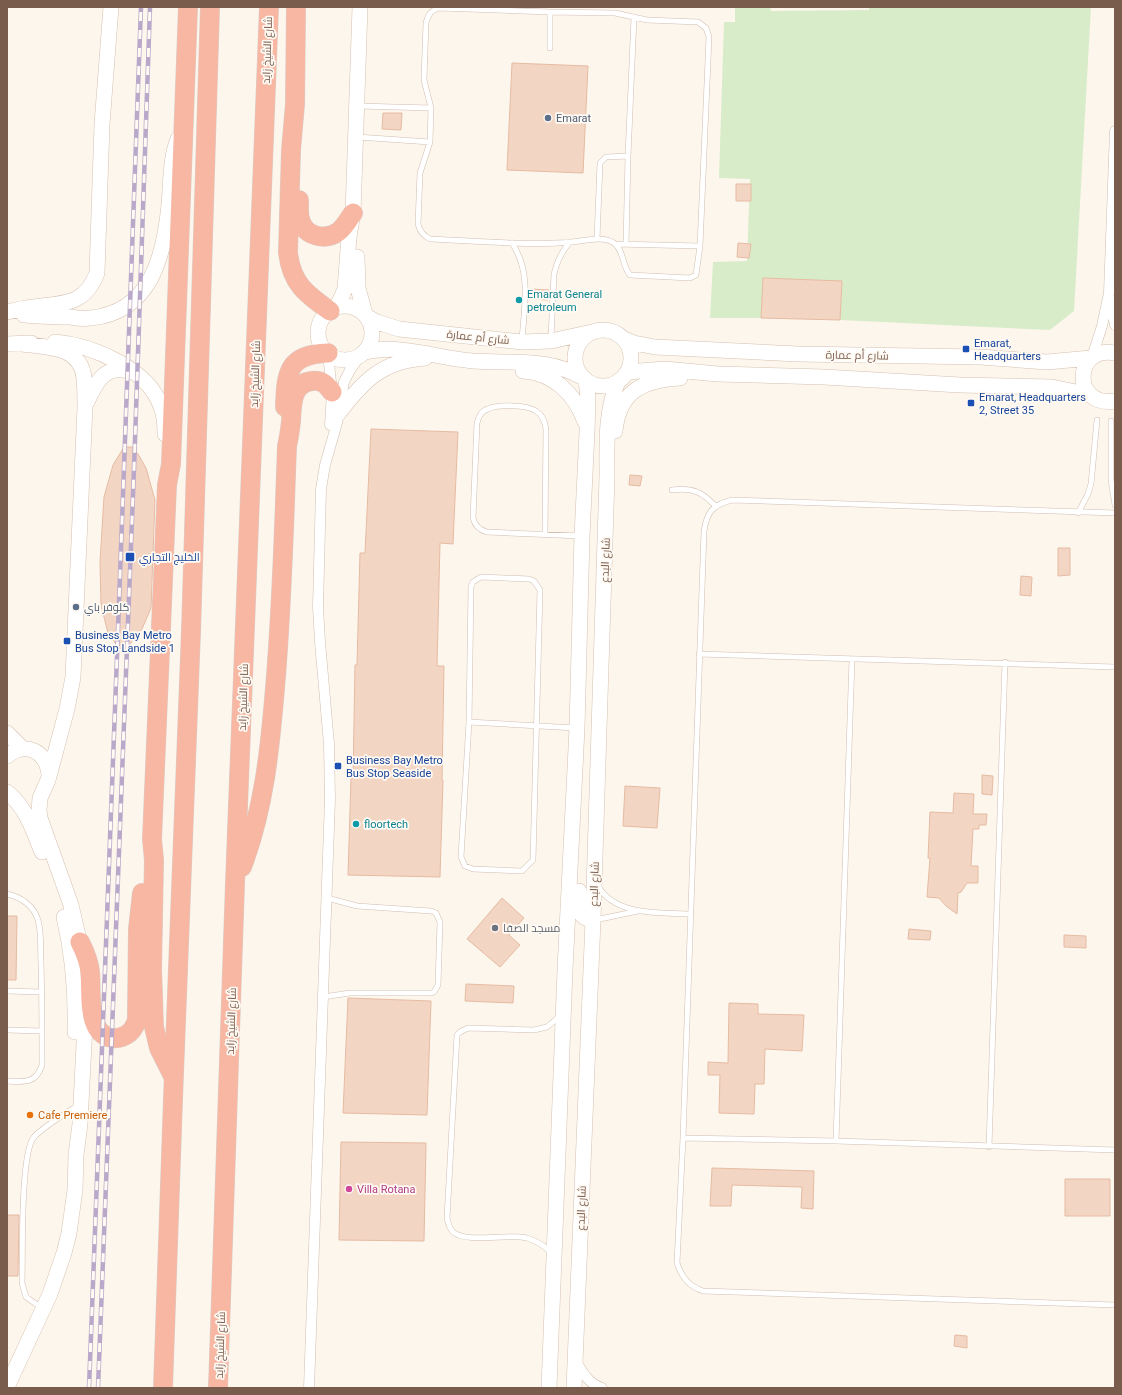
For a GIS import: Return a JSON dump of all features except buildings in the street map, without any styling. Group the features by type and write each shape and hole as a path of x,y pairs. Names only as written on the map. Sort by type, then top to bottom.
{"highway":[{"path":"174,1077 159,1048 154,1027 152,969 154,860 152,839 167,485 171,464 188,7"},
{"path":"163,1388 191,631 210,7"},
{"name":"شارع الشيخ زايد","path":"218,1388 269,7"},
{"path":"296,7 295,104 291,150 289,263 297,282 303,290 310,297 333,309"},
{"path":"291,150 300,171 299,216 303,227 314,235 322,237 330,236 343,227 353,213"},
{"path":"287,446 284,420 285,394 288,375 298,360 307,355 328,353"},
{"path":"236,883 257,818 270,752 281,618 287,446 291,423 292,401 299,387 307,381 319,380 326,384 332,392"},
{"path":"80,942 85,951 90,971 94,1023 97,1028 107,1036 120,1038 126,1035 135,1026 137,1020 138,928 147,860 152,839"}],"street":[{"path":"7,313 28,307 70,302 79,298 87,291 97,273 102,132 111,7"},
{"path":"360,7 353,213 349,237 345,289 333,309 324,317 320,324 319,340 328,353 339,359 351,359 363,353"},
{"path":"7,313 90,318 115,313 134,302 151,279 164,244 168,219 172,159 176,145 183,131"},
{"path":"1090,395 1085,388 1083,372 1086,364 1092,358 1102,326 1109,293 1115,131"},
{"path":"310,1388 330,772 318,607 321,489 325,465 346,375 368,346 372,338 370,323 361,302 357,275 357,236 353,213"},
{"path":"1109,293 1115,325"},
{"path":"333,309 352,307 366,315"},
{"name":"شارع أم عمارة","path":"366,315 377,322 399,329 522,342 551,341 592,332"},
{"path":"592,332 612,332 624,340 630,352 631,359 622,377 611,385 595,385 585,379 579,372 575,357 577,349 580,342 592,332"},
{"name":"شارع أم عمارة","path":"624,340 655,347 790,353 980,357 1046,362 1092,358 1100,353 1115,353"},
{"path":"7,344 48,342 84,347 114,360 134,373 151,389 157,397 162,410 165,424 165,471 167,485"},
{"path":"22,344 58,349 66,352 73,356 83,370 84,378 85,407 73,677 63,725 48,780 42,791 39,804 40,818 71,905 84,964 86,1006 81,1108 76,1156"},
{"name":"شارع أم عمارة","path":"363,353 376,350 400,350 474,361 521,362 553,365 564,368 585,379"},
{"path":"328,353 332,392 330,423 331,442"},
{"path":"338,414 363,383 386,368 408,360 440,357"},
{"path":"474,361 498,368 531,371 542,374 562,385 576,402 585,422 587,432"},
{"name":"شارع أم عمارة","path":"622,377 664,369 718,374 824,377 960,385 1052,387 1090,395 1099,401 1115,402"},
{"path":"85,407 95,384 106,374 120,370 134,373"},
{"path":"607,477 612,458 618,415 624,402 632,393 641,386 664,378 718,374"},
{"name":"شارع البدع","path":"574,1388 593,920 608,415 613,392 622,377"},
{"path":"549,1388 577,728 582,536 588,398 585,379"},
{"path":"28,750 50,740 63,725"},
{"path":"7,733 28,750"},
{"path":"7,756 15,750 28,750 40,754 45,760 49,774"},
{"path":"9,794 19,798 27,798 35,796 42,791"},
{"path":"7,1387 43,1309 57,1274 69,1233 75,1190 76,1156 74,1108 76,1000 68,934 56,888 34,832 26,814 9,794"},
{"path":"572,844 577,853 579,862 579,910 586,920 593,920"},
{"path":"575,1360 587,1379 602,1388"}],"lane":[{"path":"615,244 623,257 627,272 630,275 690,278 696,275 700,246 708,32 703,25 698,22 660,21 615,13 550,12 503,8 439,8 432,10 427,16 424,80 431,108 430,142 419,179 418,224 420,231 424,236 430,239 512,243 570,242 604,239 615,244 700,246"},
{"path":"550,12 550,48"},
{"path":"626,244 634,17"},
{"path":"357,106 431,108"},
{"path":"356,136 430,142"},
{"path":"597,239 600,163 606,157 628,156"},
{"path":"551,341 554,274 559,257 570,242"},
{"path":"512,243 521,257 525,273 522,342"},
{"path":"545,534 546,430 542,416 531,408 510,406 492,407 487,409 482,412 477,423 474,522 480,529 488,532 582,536"},
{"path":"1078,513 1088,494 1091,484 1097,420"},
{"path":"1111,421 1112,480 1115,505"},
{"path":"672,490 684,488 706,496 716,507"},
{"path":"1115,513 1078,513 732,500 721,503 712,510 705,519 699,654 683,1138 677,1263 680,1273 686,1281 694,1288 703,1292 1115,1305"},
{"path":"480,577 529,579 534,582 540,590 533,860 522,871 473,869 465,866 461,858 469,722 471,587 473,582 480,577"},
{"path":"699,654 1005,662 1115,667"},
{"path":"836,1141 852,659"},
{"path":"989,1147 1005,662"},
{"path":"469,722 577,728"},
{"path":"594,878 600,890 611,900 624,907 643,911 691,914"},
{"path":"7,894 14,895 24,901 32,909 38,920 40,931 42,992 42,1065 40,1071 31,1080 24,1082 7,1081"},
{"path":"323,997 343,993 431,993 434,992 438,985 440,922 436,913 431,911 357,906 327,898"},
{"path":"593,920 643,911"},
{"path":"7,991 42,992"},
{"path":"555,1258 543,1246 526,1238 484,1238 458,1235 452,1231 448,1225 447,1218 457,1035 468,1028 519,1030 541,1029 553,1023 564,1011"},
{"path":"7,1030 42,1031"},
{"path":"43,1309 26,1297 22,1283 23,1192 27,1158 33,1138 74,1108"},
{"path":"683,1138 836,1141 1115,1150"}],"green space":[{"path":"735,7 770,7 771,11 869,10 869,7 1091,7 1074,311 1050,330 840,320 842,281 763,278 761,318 710,318 713,262 747,261 750,179 719,178 724,22 735,22"}],"railway":[{"path":"89,1388 141,7"},
{"path":"98,1388 134,469 150,7"}],"place":[{"name":"Emarat","path":"548,118"},
{"name":"Emarat General petroleum","path":"519,300"},
{"name":"Emarat, Headquarters","path":"966,349"},
{"name":"Emarat, Headquarters 2, Street 35","path":"971,403"},
{"name":"الخليج التجاري","path":"130,557"},
{"name":"كلوفر باي","path":"76,607"},
{"name":"Business Bay Metro Bus Stop Landside 1","path":"67,641"},
{"name":"Business Bay Metro Bus Stop Seaside","path":"338,766"},
{"name":"floortech","path":"356,824"},
{"name":"مسجد الصفا","path":"495,928"},
{"name":"Cafe Premiere","path":"30,1115"},
{"name":"Villa Rotana","path":"349,1189"}]}
